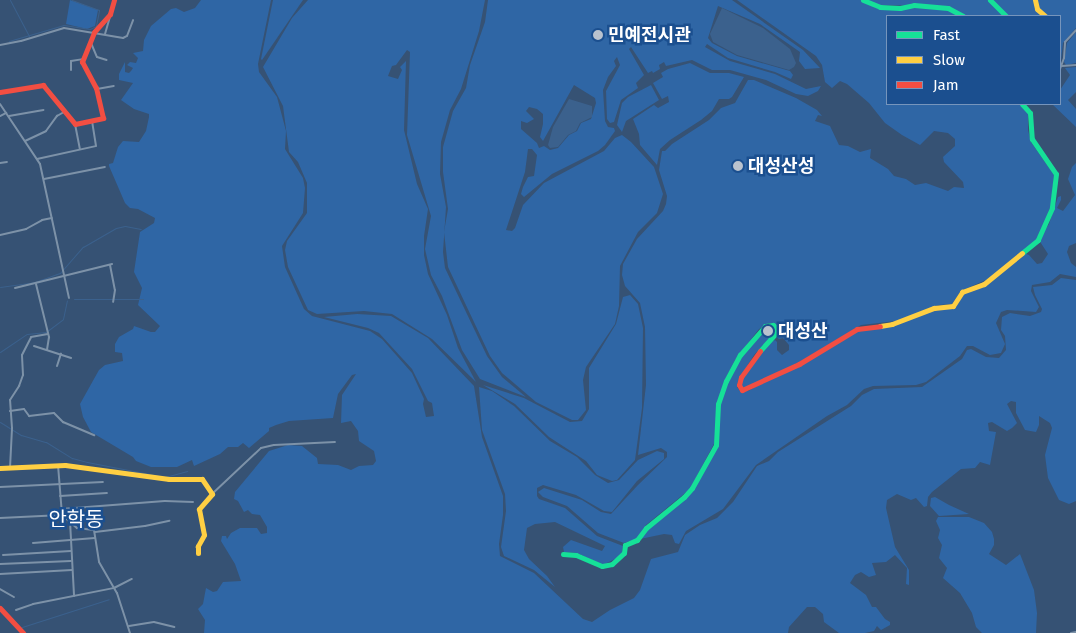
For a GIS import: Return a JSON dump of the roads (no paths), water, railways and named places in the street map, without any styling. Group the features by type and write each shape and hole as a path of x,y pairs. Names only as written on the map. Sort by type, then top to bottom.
{"main road":[{"path":"0,92 42,85 54,96 64,112 75,124 92,122 103,117 96,89 82,66 82,59 91,43 94,32 110,14 114,0"},
{"path":"863,0 880,7 900,8 914,5 948,8 961,15"},
{"path":"990,0 1005,15"},
{"path":"1035,0 1037,9 1044,15"},
{"path":"563,554 576,554 602,566 612,564 624,553 625,545 638,540 646,528 684,497 692,488 716,445 718,404 726,381 740,355 765,326 773,325 776,328 776,333 755,356 741,378 739,385 742,390 750,388 799,364 857,329 892,324 934,308 953,306 962,292 984,284 1038,240 1048,220 1054,196 1056,174 1032,139 1030,113 1023,105"},
{"path":"0,468 58,465 169,480 199,478 206,482 212,494 200,509 204,535 198,546 198,553"},
{"path":"0,608 23,633"},
{"path":"0,612 19,633"}],"street":[{"path":"105,34 110,14"},
{"path":"0,45 21,41 64,28 125,37 133,20"},
{"path":"1076,30 1065,42 1062,66 1076,65"},
{"path":"91,43 97,57 107,60"},
{"path":"71,70 71,61 82,59"},
{"path":"96,89 114,86"},
{"path":"0,104 37,159 44,179 62,272 69,298"},
{"path":"0,116 43,110"},
{"path":"25,141 46,131 57,116 64,112"},
{"path":"37,159 96,146 92,122"},
{"path":"75,124 80,148"},
{"path":"0,163 7,162"},
{"path":"44,179 105,167"},
{"path":"0,235 26,229 42,220 52,218"},
{"path":"15,288 111,264 115,290 113,302"},
{"path":"36,284 50,340 47,350"},
{"path":"10,468 12,430 10,400 19,386 23,375 22,356 27,341 37,335 48,334"},
{"path":"34,346 71,358"},
{"path":"57,366 61,354"},
{"path":"10,410 24,409 26,414 30,416 54,413 64,422 94,435"},
{"path":"212,494 261,448 274,445 335,442"},
{"path":"58,465 62,515"},
{"path":"0,487 104,482"},
{"path":"60,496 107,493"},
{"path":"61,509 165,501 193,502"},
{"path":"0,518 62,515 77,528 94,530 94,532 169,521"},
{"path":"70,521 74,596"},
{"path":"94,532 99,562 114,588 130,633"},
{"path":"32,542 95,538"},
{"path":"3,555 71,551"},
{"path":"0,564 72,560"},
{"path":"0,574 72,570"},
{"path":"16,610 114,588 132,579"},
{"path":"0,588 14,597"},
{"path":"129,626 154,622 174,628"},
{"path":"1071,633 1076,632"}],"waterway":[{"path":"10,0 29,36"},
{"path":"9,41 64,25 90,29 96,26 99,10 72,0"},
{"path":"0,287 35,282 60,273 83,247 116,228 125,226 141,229"},
{"path":"74,299 143,299"},
{"path":"0,352 27,334 46,332 63,319 67,300"},
{"path":"0,422 21,435 46,442 72,458 87,462 165,477 187,471"},
{"path":"22,627 109,599"}],"place":[{"name":"민예전시관","path":"598,35"},
{"name":"대성산성","path":"738,166"},
{"name":"대성산","path":"768,331"}],"district":[{"name":"안학동","path":"76,519"}]}
